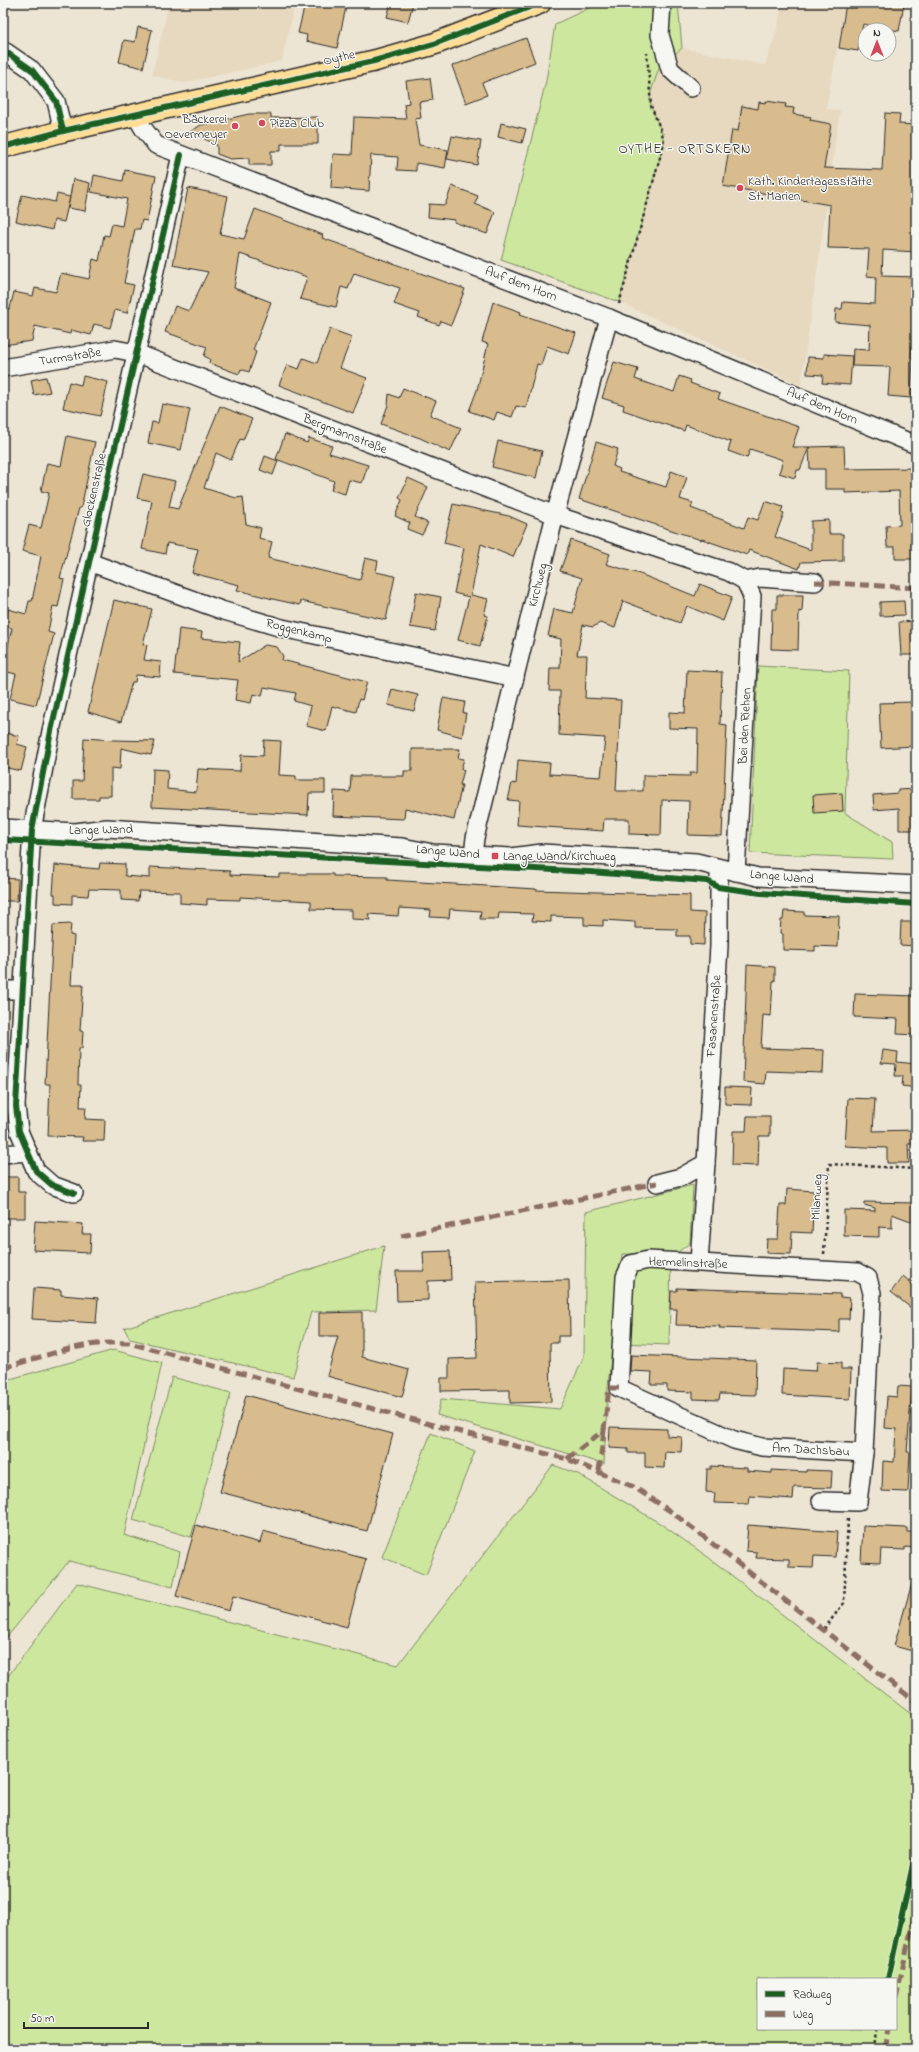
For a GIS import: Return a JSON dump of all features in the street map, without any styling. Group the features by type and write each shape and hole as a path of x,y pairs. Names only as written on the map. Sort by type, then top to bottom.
{"main road":[{"name":"Oythe","path":"3,147 63,131 136,116 404,53 434,44 540,3"}],"street":[{"path":"662,3 660,36 670,69 691,88"},
{"path":"3,50 32,70 56,101 63,131"},
{"name":"Auf dem Horn","path":"136,116 156,145 609,318 916,445"},
{"name":"Glockenstraße","path":"32,830 51,731 181,155"},
{"name":"Kirchweg","path":"473,855 475,838 555,515 609,318"},
{"name":"Turmstraße","path":"3,368 115,349 136,353"},
{"name":"Bergmannstraße","path":"136,353 555,515"},
{"path":"555,515 729,572 745,581 760,578 815,582"},
{"name":"Roggenkamp","path":"89,562 221,610 282,628 515,678"},
{"name":"Bei den Riehen","path":"736,872 752,603 752,596 745,581"},
{"name":"Lange Wand","path":"3,828 75,832 107,828 402,847 433,853 511,856 542,853 696,862 758,877 916,885"},
{"path":"32,830 16,1106 19,1131 36,1171 52,1185 74,1193"},
{"name":"Fasanenstraße","path":"699,1262 719,946 719,868"},
{"path":"3,990 22,990"},
{"path":"3,1154 28,1152"},
{"path":"656,1183 681,1177 706,1163"},
{"name":"Hermelinstraße","path":"618,1388 625,1277 631,1264 648,1260 823,1269 857,1272 868,1278"},
{"name":"Am Dachsbau","path":"618,1388 734,1440 762,1447 864,1452 872,1293 868,1278"},
{"path":"821,1501 858,1502 864,1452"}],"path":[{"path":"609,318 617,308 664,143 662,132 651,106 647,68 647,46"},
{"path":"824,1629 844,1603 848,1502"},
{"path":"888,1978 916,1851"},
{"path":"910,1880 916,1879"},
{"path":"873,2049 878,2030"}],"shaded area":[{"path":"169,3 295,3 282,61 184,83 152,75"},
{"name":"Kath. Kindertagesstätte St. Marien","path":"782,3 846,3 826,109 840,110 801,385 619,302 639,234 662,133 651,106 650,95 659,68 682,48 765,65 777,29"}],"green space":[{"path":"600,3 678,3 682,48 659,68 650,95 651,106 662,133 664,143 619,302 501,260 546,81 555,24"},
{"path":"758,666 849,671 845,813 892,842 893,859 750,853"},
{"path":"693,1185 690,1243 674,1255 622,1254 608,1386 604,1464 437,1415 441,1399 560,1409 584,1357 586,1212"},
{"path":"384,1246 376,1310 311,1312 293,1377 130,1339 124,1328"},
{"path":"671,1261 669,1345 621,1343 631,1264"},
{"path":"114,1350 162,1363 124,1535 180,1552 173,1587 69,1561 3,1642 3,1381"},
{"path":"172,1377 231,1393 191,1537 133,1520"},
{"path":"431,1433 475,1451 426,1575 382,1557"},
{"path":"553,1465 578,1474 661,1524 708,1557 916,1718 916,2049 3,2049 3,1683 77,1583 398,1665"}],"building":[{"path":"314,3 330,3 346,7 337,48 306,41 307,35 298,33 305,4 313,6"},
{"path":"391,3 413,3 408,22 387,17"},
{"path":"846,3 904,4 899,31 897,31 897,22 857,22 857,51 839,48"},
{"path":"138,27 152,30 143,68 119,62 124,40 135,42"},
{"path":"526,38 535,62 482,83 487,95 466,103 452,66"},
{"path":"430,78 433,100 419,102 421,118 415,119 419,145 448,150 445,168 416,163 416,171 397,170 398,157 371,155 369,191 331,188 333,154 352,155 354,117 406,119 404,104 409,103 406,81"},
{"path":"766,101 786,104 785,107 794,108 793,114 811,117 810,120 831,124 824,168 882,170 885,113 900,114 899,124 916,125 916,252 883,250 882,276 916,277 911,357 913,357 911,398 888,396 890,367 852,366 853,349 869,350 870,325 835,322 836,309 842,309 843,302 875,304 876,277 867,276 869,249 828,248 830,205 723,186 732,130 738,131 742,106 758,109 759,102 766,103"},
{"path":"249,114 271,114 271,118 318,117 318,144 281,144 281,151 271,151 271,165 249,165 249,158 230,159 217,154 217,145 190,132 201,125"},
{"path":"501,123 526,129 522,143 498,137"},
{"path":"452,136 481,141 477,165 447,159"},
{"path":"125,170 156,176 147,221 142,220 140,229 135,229 124,283 134,285 127,313 115,310 110,328 94,324 91,335 71,330 70,334 35,326 32,341 3,345 3,313 10,308 14,292 33,296 35,288 56,292 61,273 89,279 93,259 99,261 104,235 109,236 112,224 122,226 127,199 91,192 94,175 123,181"},
{"path":"73,179 90,183 85,211 68,208"},
{"path":"452,186 478,196 475,204 495,212 487,234 454,222 455,220 428,217 429,204 445,205"},
{"path":"188,188 228,196 220,234 244,239 255,209 323,235 322,238 465,289 451,325 441,321 439,325 418,317 420,313 394,304 400,288 354,273 348,289 341,287 336,307 300,299 307,277 240,254 234,288 271,302 253,350 256,352 249,372 241,369 239,374 209,363 210,359 204,356 207,347 165,332 175,306 189,311 208,272 173,265"},
{"path":"57,194 70,197 64,222 54,220 52,230 16,221 22,195 55,202"},
{"path":"493,302 521,312 520,314 576,333 569,354 547,346 541,365 537,364 526,408 516,406 512,417 497,412 494,420 469,411 477,390 488,344 482,342"},
{"path":"330,329 352,337 340,368 367,378 353,413 279,385 287,365 299,369 303,358 317,363"},
{"path":"824,354 852,356 850,385 822,383 823,375 807,374 808,357 824,358"},
{"path":"614,362 638,369 635,379 674,392 679,376 691,380 690,383 720,394 718,399 799,427 792,447 809,447 800,470 797,470 795,478 779,473 783,460 750,449 747,458 728,451 731,442 686,425 684,431 623,410 624,405 602,398"},
{"path":"83,376 108,382 100,416 63,408 69,382 81,385"},
{"path":"46,377 50,392 34,395 31,380"},
{"path":"403,388 436,401 430,415 461,428 450,452 420,438 381,424 388,405 389,394 399,398"},
{"path":"162,404 190,409 181,450 148,443 152,422 158,423"},
{"path":"220,406 252,419 243,440 240,439 231,460 216,453 204,488 236,498 243,497 246,524 261,528 259,538 272,542 268,558 360,580 365,558 378,561 376,572 395,576 386,620 301,601 300,605 237,590 239,585 192,573 198,549 167,543 165,554 142,549 152,501 137,498 143,474 175,481 169,507 178,509"},
{"path":"285,434 307,443 309,438 332,446 329,453 368,465 362,483 349,480 345,494 331,490 334,481 276,459"},
{"path":"67,436 95,442 81,508 79,508 60,578 64,579 58,607 53,606 48,632 54,634 36,705 10,699 16,674 3,671 3,654 6,654 12,628 4,626 8,609 26,614 29,601 32,601 41,556 22,551 29,525 41,528 49,493 41,491 47,463 61,466"},
{"path":"498,441 542,451 536,478 492,467"},
{"path":"596,442 618,449 613,466 620,469 619,472 666,487 671,471 687,477 680,499 693,503 691,508 744,528 748,517 758,520 765,501 783,507 781,512 784,513 775,537 811,550 811,521 829,520 829,534 843,534 843,561 801,562 799,569 749,550 747,555 579,499"},
{"path":"844,446 845,469 916,468 916,559 895,559 895,547 887,547 886,526 900,525 899,491 845,493 845,489 825,489 825,469 810,469 809,447"},
{"path":"265,456 278,461 273,475 260,470"},
{"path":"408,478 428,487 415,517 428,523 422,535 407,529 410,523 395,516 402,500 399,498"},
{"path":"453,504 509,516 527,524 513,557 481,544 471,595 488,599 484,615 488,616 480,646 458,640 469,597 454,593 464,548 444,543"},
{"path":"571,540 610,554 606,564 640,574 695,596 700,584 732,597 723,621 687,606 680,623 623,601 615,628 600,623 593,627 583,625 577,655 587,655 585,698 621,700 616,791 643,791 643,775 690,776 690,773 697,773 698,729 669,728 669,712 685,713 687,670 722,672 720,724 727,725 722,836 688,835 689,801 662,800 661,835 629,834 629,819 604,819 603,831 517,825 519,801 508,800 512,783 516,784 518,760 550,763 549,774 601,777 605,738 559,735 560,691 549,691 550,668 560,668 561,639 548,636 554,609 573,613 582,578 560,571"},
{"path":"416,592 441,597 435,631 410,627"},
{"path":"777,595 803,595 802,612 799,611 798,650 771,649 772,609 777,609"},
{"path":"114,600 152,609 143,644 147,645 144,660 161,662 160,677 136,675 135,682 132,682 121,722 88,712"},
{"path":"904,601 905,615 880,616 880,602"},
{"path":"916,621 916,655 901,655 899,622"},
{"path":"179,629 202,632 201,638 240,642 238,662 265,645 277,647 283,656 282,660 367,682 362,700 359,699 356,712 332,706 326,731 306,726 311,706 294,701 296,693 264,687 262,696 253,694 251,703 235,700 238,680 174,674"},
{"path":"392,689 418,695 414,711 388,705"},
{"path":"443,698 465,702 463,713 466,713 462,737 437,730"},
{"path":"913,702 913,746 881,748 879,703"},
{"path":"3,732 19,736 17,744 27,747 21,771 3,767"},
{"path":"84,738 155,741 151,755 121,748 120,769 111,768 111,796 99,796 99,799 73,799 73,781 82,781"},
{"path":"264,740 281,741 279,775 296,776 296,780 325,780 325,793 309,793 308,815 152,807 153,769 168,770 167,789 196,792 198,769 240,771 241,755 263,756"},
{"path":"412,749 460,749 458,758 464,759 461,769 464,770 454,820 405,808 404,819 333,816 334,791 350,792 351,776 404,776 404,771 412,771"},
{"path":"916,789 916,830 899,830 899,808 874,810 873,795 898,793 898,790"},
{"path":"842,793 843,811 814,813 813,795"},
{"path":"100,863 125,864 125,876 150,878 150,867 230,871 230,875 279,877 279,874 333,874 333,876 387,877 387,880 536,890 690,895 690,912 705,913 704,945 690,944 690,936 677,936 677,929 635,928 635,922 603,920 603,926 584,925 584,917 551,916 551,922 532,921 533,914 499,913 498,919 480,919 481,911 450,909 449,918 430,917 431,910 399,908 398,916 368,914 371,920 352,919 352,910 311,909 311,901 240,897 240,900 207,899 207,905 180,903 180,892 139,891 138,901 121,900 121,890 89,889 88,896 72,895 72,904 55,903 55,894 53,894 55,865 99,869"},
{"path":"3,878 18,879 17,901 3,901"},
{"path":"784,911 804,912 804,915 839,916 838,947 815,946 815,951 783,950 783,934 780,933 781,920 783,920"},
{"path":"901,922 916,922 916,946 900,945"},
{"path":"71,924 70,935 74,936 71,985 83,985 80,1031 83,1031 82,1048 79,1048 78,1085 81,1085 80,1107 86,1107 85,1119 105,1120 104,1141 82,1141 83,1137 48,1136 50,1084 45,1084 53,925"},
{"path":"747,965 775,967 771,1016 763,1015 761,1048 824,1050 823,1073 766,1071 765,1084 743,1082"},
{"path":"855,994 916,996 916,1035 897,1034 898,1019 854,1017"},
{"path":"883,1050 898,1052 897,1062 916,1064 916,1088 902,1086 903,1076 895,1076 896,1064 881,1063"},
{"path":"725,1087 752,1088 751,1105 725,1104"},
{"path":"848,1098 875,1099 873,1131 916,1130 916,1144 908,1144 909,1163 887,1163 887,1148 845,1146"},
{"path":"747,1116 770,1116 770,1136 759,1136 758,1166 732,1165 733,1131 746,1131"},
{"path":"3,1177 18,1177 18,1192 25,1192 25,1218 3,1218"},
{"path":"787,1189 814,1191 812,1233 792,1232 791,1254 766,1253 767,1239 778,1239 780,1205 786,1205"},
{"path":"864,1202 916,1203 916,1223 892,1214 892,1228 879,1227 879,1237 844,1236 844,1210 875,1211 875,1208 864,1205"},
{"path":"35,1221 83,1224 82,1234 91,1234 90,1253 33,1250"},
{"path":"450,1251 451,1280 428,1281 428,1300 397,1301 396,1271 424,1271 423,1252"},
{"path":"903,1276 916,1287 916,1312 891,1292"},
{"path":"569,1280 570,1336 558,1336 558,1343 550,1343 551,1402 510,1403 510,1390 441,1391 441,1378 449,1378 449,1359 477,1358 475,1282"},
{"path":"34,1288 61,1290 61,1295 98,1298 96,1323 32,1319"},
{"path":"677,1288 840,1294 840,1297 850,1298 849,1319 839,1319 839,1332 676,1325 677,1309 670,1309 671,1291 677,1291"},
{"path":"362,1312 362,1357 409,1370 402,1397 327,1376 338,1336 319,1336 319,1313"},
{"path":"631,1355 756,1360 755,1395 720,1394 719,1400 693,1399 693,1392 667,1391 667,1385 651,1385 652,1372 630,1371"},
{"path":"817,1362 841,1363 841,1369 851,1369 850,1399 782,1395 783,1369 816,1371"},
{"path":"898,1386 912,1387 907,1452 910,1452 908,1492 882,1491 883,1461 894,1462 896,1429 885,1428 887,1396 897,1397"},
{"path":"246,1395 393,1434 367,1531 220,1492"},
{"path":"610,1427 667,1429 667,1436 682,1437 681,1452 665,1451 664,1468 645,1467 645,1453 628,1453 628,1449 609,1448"},
{"path":"711,1466 747,1468 747,1471 772,1473 772,1470 806,1472 806,1470 832,1471 831,1488 794,1487 793,1499 750,1496 749,1504 714,1503 715,1493 706,1492 707,1469 711,1469"},
{"path":"196,1525 260,1543 263,1531 366,1559 347,1627 233,1596 229,1611 176,1596"},
{"path":"748,1525 837,1532 835,1557 814,1556 813,1568 789,1567 789,1559 756,1558 757,1552 746,1551"},
{"path":"863,1526 907,1528 907,1532 916,1532 916,1548 905,1547 905,1550 881,1549 880,1563 861,1562"},
{"path":"912,1583 916,1583 916,1652 894,1646"}],"marked path":[{"path":"815,582 916,588"},
{"path":"401,1236 657,1183"},
{"path":"3,1368 81,1346 129,1343 422,1422 567,1459 634,1487 673,1513 916,1702"},
{"path":"567,1459 604,1430 609,1388 619,1388"},
{"path":"599,1471 604,1430"},
{"path":"897,1994 916,1908"},
{"path":"885,2049 889,2030"}],"cycle path":[{"path":"3,147 63,131 374,61 434,44 540,3"},
{"path":"3,50 32,70 56,101 63,131"},
{"path":"74,1193 52,1185 36,1171 19,1131 16,1106 32,830 51,731 181,155"},
{"path":"3,840 590,872 707,881 718,887 761,893 916,904"},
{"path":"888,1978 916,1851"}],"place":[{"name":"Pizza Club","path":"262,123"},
{"name":"Bäckerei Oevermeyer","path":"235,126"},
{"name":"Kath. Kindertagesstätte St. Marien","path":"740,188"},
{"name":"Lange Wand/Kirchweg","path":"495,856"}],"district":[{"name":"OYTHE - ORTSKERN","path":"685,149"}]}
